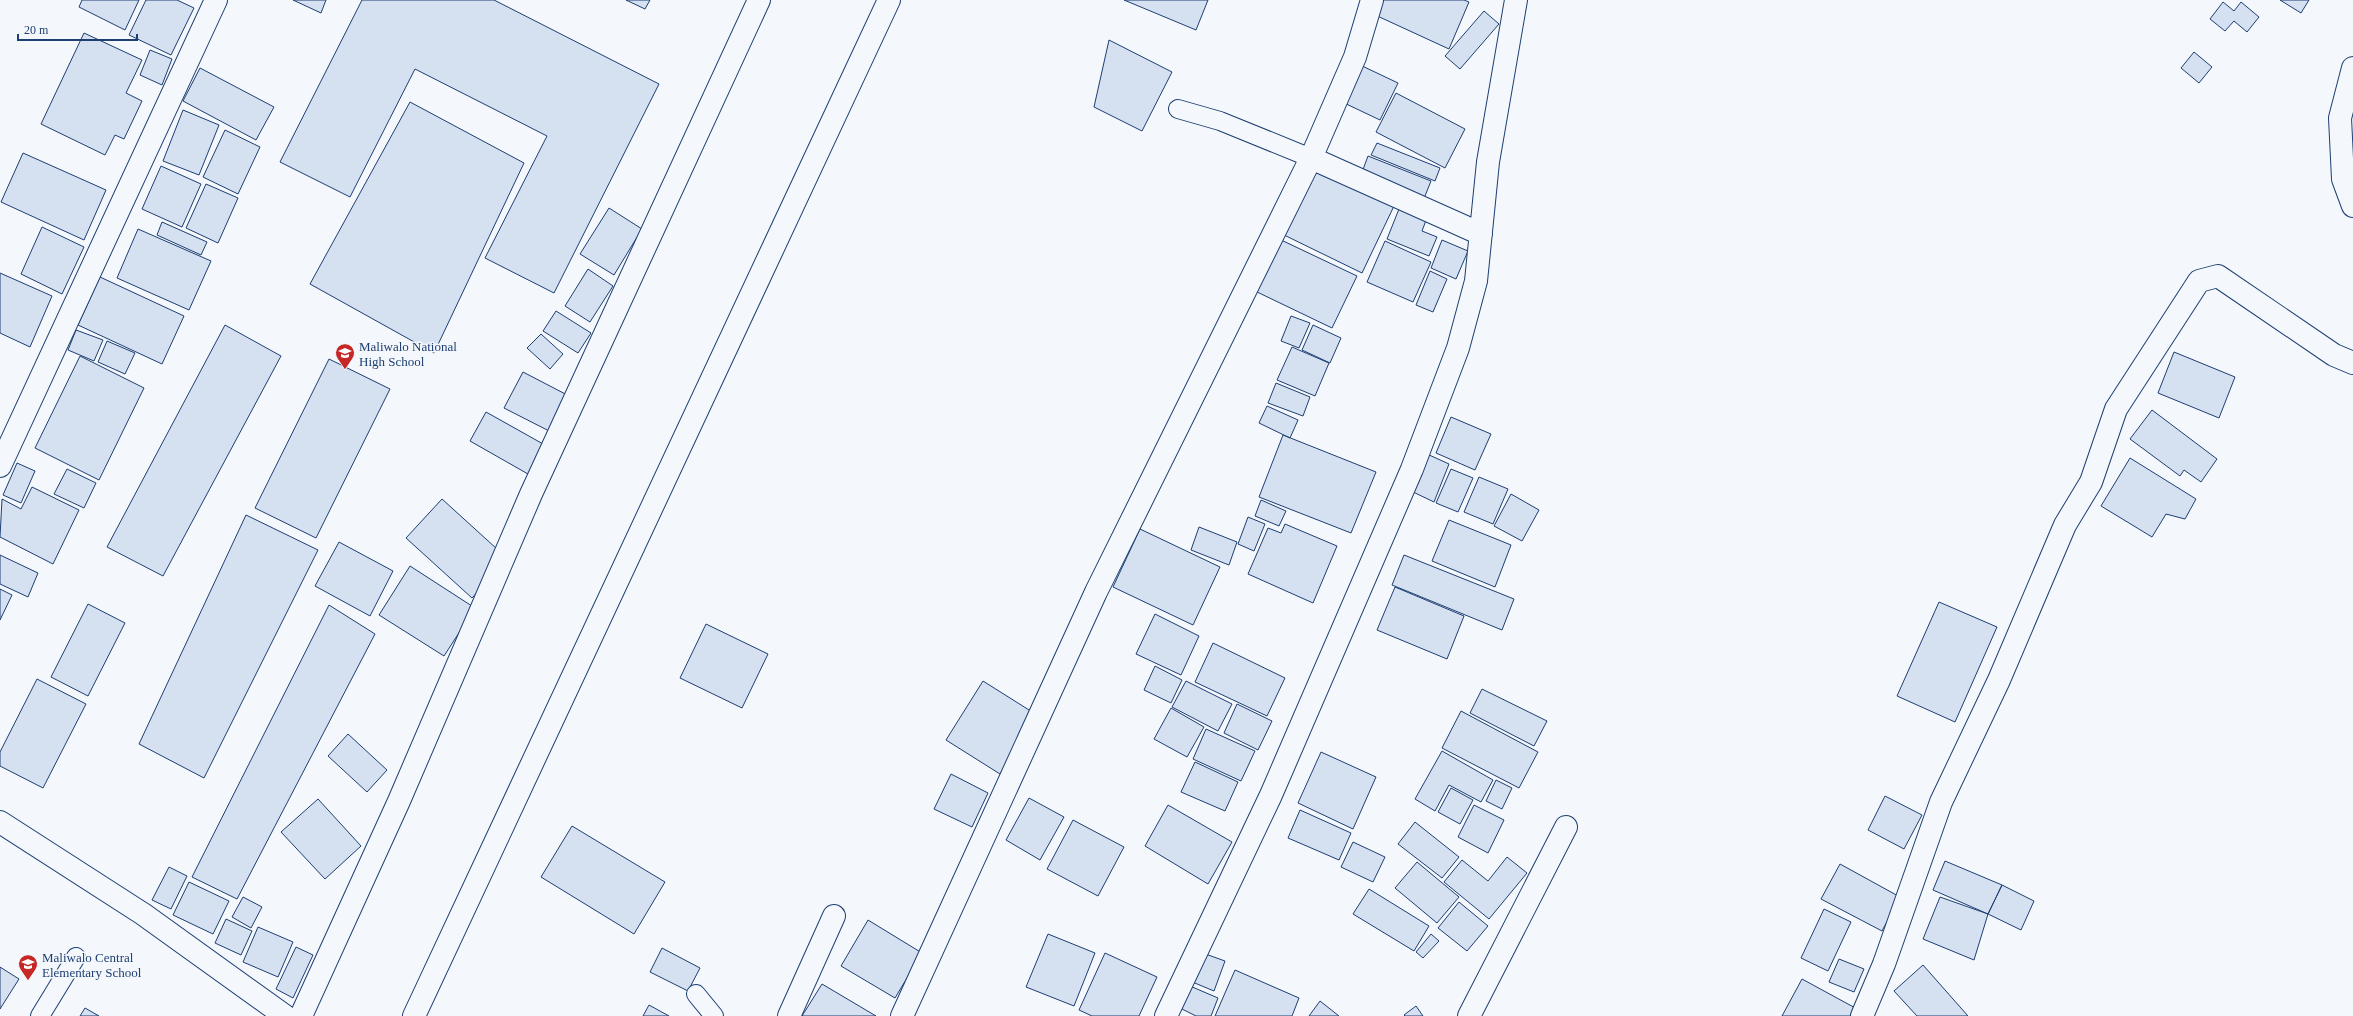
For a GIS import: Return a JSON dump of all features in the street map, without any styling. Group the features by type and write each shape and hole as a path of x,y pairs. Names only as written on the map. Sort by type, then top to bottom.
{"street":[{"path":"0,466 216,0"},
{"path":"301,1016 400,801 531,494 759,0"},
{"path":"414,1016 889,0"},
{"path":"902,1016 1096,592 1311,158 1355,57 1372,0"},
{"path":"1166,1016 1271,795 1412,469 1458,348 1476,281 1488,162 1516,0"},
{"path":"2353,68 2340,118 2343,179 2353,206"},
{"path":"1311,158 1481,234"},
{"path":"1862,1016 1884,964 1941,802 1999,680 2065,525 2091,482 2116,409 2199,282 2218,276 2334,355 2353,363"},
{"path":"1,824 143,914 285,1016"},
{"path":"1469,1016 1566,827"},
{"path":"789,1016 834,916"}],"lane":[{"path":"1178,109 1220,122 1311,158"},
{"path":"40,1016 76,957"},
{"path":"696,994 714,1016"}],"building":[{"path":"82,0 139,0 125,30 79,7"},
{"path":"146,0 177,0 194,8 171,55 129,35"},
{"path":"293,0 326,0 321,13"},
{"path":"362,0 494,0 659,84 554,293 485,258 547,136 415,69 350,197 280,162"},
{"path":"626,0 650,0 645,9"},
{"path":"1124,0 1208,0 1196,30"},
{"path":"1379,0 1464,0 1469,2 1449,49 1373,14"},
{"path":"2280,0 2309,0 2301,13"},
{"path":"2223,2 2234,11 2241,2 2259,17 2247,32 2234,21 2225,31 2210,19"},
{"path":"1484,11 1499,24 1460,69 1445,56"},
{"path":"84,33 142,60 126,93 142,101 124,139 115,135 105,155 41,124"},
{"path":"1109,40 1172,72 1142,131 1094,107"},
{"path":"150,50 172,59 162,85 140,75"},
{"path":"2194,52 2212,67 2199,83 2181,68"},
{"path":"1358,64 1398,83 1380,120 1340,101"},
{"path":"200,68 274,107 256,140 183,101"},
{"path":"1396,93 1465,129 1445,168 1376,132"},
{"path":"410,102 524,163 434,353 310,284"},
{"path":"183,110 219,125 199,175 163,161"},
{"path":"225,130 260,147 238,194 203,177"},
{"path":"1377,143 1440,168 1435,181 1371,155"},
{"path":"23,153 106,190 84,240 1,202"},
{"path":"1368,156 1431,181 1423,201 1361,175"},
{"path":"161,166 201,184 182,227 142,209"},
{"path":"1314,167 1394,206 1362,273 1282,234"},
{"path":"206,184 238,198 218,243 186,228"},
{"path":"1401,204 1428,215 1422,231 1437,237 1429,256 1387,239"},
{"path":"609,208 642,229 614,275 580,254"},
{"path":"162,222 207,242 201,255 157,235"},
{"path":"42,227 84,247 62,294 21,274"},
{"path":"138,229 211,261 189,310 117,278"},
{"path":"1279,239 1357,276 1332,328 1255,291"},
{"path":"1442,240 1468,251 1456,279 1431,268"},
{"path":"1385,241 1431,262 1413,302 1367,282"},
{"path":"588,269 613,286 590,322 565,306"},
{"path":"1430,271 1447,279 1433,312 1416,305"},
{"path":"0,273 52,296 30,347 0,333"},
{"path":"100,277 184,316 162,364 78,325"},
{"path":"556,311 591,333 578,353 543,331"},
{"path":"1291,316 1310,323 1299,348 1281,341"},
{"path":"225,325 281,356 163,576 107,547"},
{"path":"1313,325 1341,338 1330,363 1302,350"},
{"path":"76,330 103,340 94,361 68,350"},
{"path":"541,334 563,354 550,369 527,348"},
{"path":"107,341 135,353 125,374 98,362"},
{"path":"1292,347 1329,363 1315,396 1277,380"},
{"path":"2174,352 2235,377 2219,418 2158,393"},
{"path":"80,356 144,388 99,480 35,448"},
{"path":"329,359 390,389 316,538 255,508"},
{"path":"523,372 573,398 555,434 504,408"},
{"path":"1276,383 1310,397 1303,416 1268,403"},
{"path":"1267,406 1298,420 1290,438 1259,423"},
{"path":"2152,410 2217,459 2201,482 2184,470 2180,476 2130,439"},
{"path":"486,412 552,449 535,478 470,441"},
{"path":"1451,417 1491,434 1475,470 1436,453"},
{"path":"1283,435 1376,472 1351,533 1259,497"},
{"path":"1427,454 1449,464 1434,502 1411,491"},
{"path":"2130,458 2196,499 2185,519 2166,514 2152,537 2101,506"},
{"path":"17,463 35,471 21,503 3,495"},
{"path":"67,469 96,483 84,508 54,494"},
{"path":"1451,469 1473,478 1458,512 1436,503"},
{"path":"1479,477 1508,489 1493,524 1464,512"},
{"path":"32,487 79,510 53,564 0,537 2,499 21,509"},
{"path":"1511,494 1539,510 1522,541 1494,526"},
{"path":"442,499 508,559 472,598 406,538"},
{"path":"1261,500 1286,511 1279,526 1255,516"},
{"path":"246,515 318,550 204,778 139,744"},
{"path":"1248,517 1265,524 1254,551 1238,544"},
{"path":"1449,520 1511,545 1495,587 1432,561"},
{"path":"1285,524 1337,546 1313,603 1248,574 1268,528 1281,533"},
{"path":"1199,527 1237,542 1229,565 1191,550"},
{"path":"1140,529 1220,567 1193,625 1113,587"},
{"path":"339,542 393,571 370,616 315,586"},
{"path":"0,555 38,573 28,597 0,584"},
{"path":"1404,555 1514,599 1502,630 1392,585"},
{"path":"410,566 475,608 444,656 379,615"},
{"path":"1395,587 1464,616 1447,659 1377,630"},
{"path":"0,589 12,595 0,620"},
{"path":"1939,602 1997,627 1955,722 1897,696"},
{"path":"88,604 125,623 88,696 51,677"},
{"path":"329,605 375,634 237,899 192,877"},
{"path":"1155,614 1199,636 1181,675 1136,654"},
{"path":"706,624 768,654 742,708 680,678"},
{"path":"1213,643 1285,678 1267,716 1195,682"},
{"path":"1155,666 1182,680 1171,703 1144,690"},
{"path":"37,679 86,704 43,788 0,766 0,752"},
{"path":"983,681 1037,715 1000,774 946,740"},
{"path":"1186,681 1232,704 1218,731 1172,707"},
{"path":"1482,689 1547,721 1534,746 1470,713"},
{"path":"1237,704 1272,721 1258,750 1224,733"},
{"path":"1171,708 1204,727 1187,757 1154,739"},
{"path":"1461,711 1538,752 1519,788 1442,748"},
{"path":"1206,729 1255,751 1241,781 1193,759"},
{"path":"348,734 387,770 367,792 328,756"},
{"path":"1442,751 1493,780 1481,802 1449,785 1435,811 1415,799"},
{"path":"1321,752 1376,777 1353,829 1298,803"},
{"path":"1195,762 1238,782 1225,811 1181,792"},
{"path":"951,774 988,793 972,827 934,809"},
{"path":"1496,780 1512,788 1502,809 1486,801"},
{"path":"1451,788 1473,800 1460,824 1438,812"},
{"path":"1885,796 1922,815 1904,849 1868,830"},
{"path":"1029,798 1064,817 1040,860 1006,840"},
{"path":"318,799 361,846 325,879 281,832"},
{"path":"1168,805 1232,842 1208,884 1145,846"},
{"path":"1474,805 1504,820 1488,853 1458,837"},
{"path":"1300,810 1351,833 1339,860 1288,838"},
{"path":"1073,820 1124,847 1098,896 1047,869"},
{"path":"1415,822 1459,857 1442,878 1398,844"},
{"path":"572,826 665,882 634,934 541,877"},
{"path":"1353,842 1385,857 1373,882 1341,867"},
{"path":"1507,857 1527,873 1489,919 1444,882 1462,860 1488,881"},
{"path":"1945,861 2002,885 1988,914 1933,890"},
{"path":"1417,862 1459,897 1437,923 1395,888"},
{"path":"1840,864 1900,897 1882,931 1821,899"},
{"path":"169,867 187,876 171,909 152,900"},
{"path":"189,882 229,901 213,934 173,915"},
{"path":"2002,885 2034,901 2021,930 1988,914"},
{"path":"1369,889 1429,926 1414,951 1353,914"},
{"path":"243,897 262,907 251,928 232,917"},
{"path":"1940,897 1988,914 1974,960 1923,939"},
{"path":"1459,902 1488,926 1467,951 1438,928"},
{"path":"1824,909 1851,922 1828,971 1801,958"},
{"path":"226,919 252,931 241,955 215,943"},
{"path":"868,920 922,953 895,998 841,966"},
{"path":"258,927 293,942 278,977 243,962"},
{"path":"1048,934 1095,953 1074,1006 1026,987"},
{"path":"1431,934 1439,941 1423,958 1416,952"},
{"path":"296,947 313,955 293,998 276,989"},
{"path":"662,948 700,968 688,991 650,972"},
{"path":"1200,952 1225,961 1214,991 1190,981"},
{"path":"1105,953 1157,977 1139,1016 1092,1016 1079,1010"},
{"path":"1839,959 1864,969 1854,992 1829,982"},
{"path":"1923,965 1968,1016 1917,1016 1894,991"},
{"path":"0,967 19,979 0,1009"},
{"path":"1235,970 1299,998 1292,1016 1215,1016"},
{"path":"1802,979 1859,1010 1855,1016 1782,1016"},
{"path":"822,984 876,1016 802,1016"},
{"path":"1190,986 1218,998 1211,1016 1196,1016 1180,1008"},
{"path":"1320,1001 1339,1016 1309,1016"},
{"path":"649,1005 669,1016 643,1016"},
{"path":"1416,1006 1423,1016 1404,1015"},
{"path":"85,1008 99,1016 80,1016"}],"place":[{"name":"Maliwalo National High School","path":"345,370"},
{"name":"Maliwalo Central Elementary School","path":"28,981"}]}
